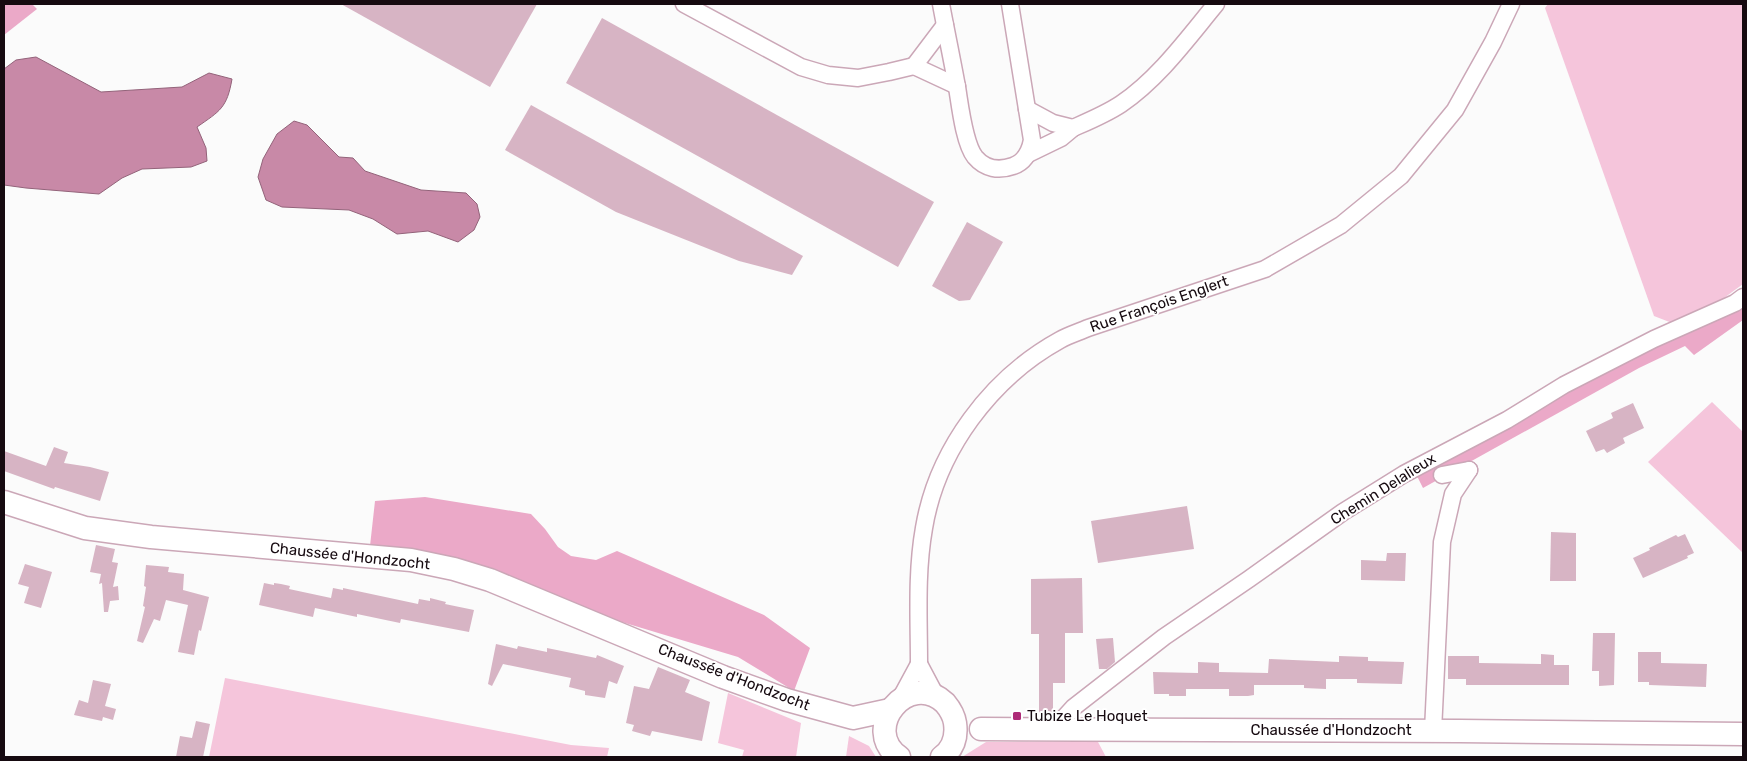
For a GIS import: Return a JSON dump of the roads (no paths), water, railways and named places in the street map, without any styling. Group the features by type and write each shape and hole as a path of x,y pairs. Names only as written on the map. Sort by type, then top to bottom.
{"main road":[{"name":"Chaussée d'Hondzocht","path":"4,502 85,528 151,538 411,560 454,569 490,580 732,680 787,700 853,718"},
{"path":"894,751 885,735 885,723 894,706 904,697 916,693 928,694 967,717 981,729 945,754"},
{"path":"944,704 955,718 956,731 954,743 945,754"},
{"path":"894,706 853,718 868,734 894,751"},
{"name":"Chaussée d'Hondzocht","path":"981,729 1743,734"}],"street":[{"path":"684,4 801,67 828,75 858,78 914,66 957,86"},
{"path":"941,4 964,126 971,151 976,158 988,167 999,169 1016,165 1028,154 1061,138 1072,128 1093,120 1121,103 1156,74 1216,4"},
{"path":"1010,4 1032,140 1028,154"},
{"name":"Rue François Englert","path":"919,664 920,553 924,526 933,491 952,448 967,424 988,398 1005,380 1042,351 1061,340 1088,328 1265,269 1341,225 1401,176 1455,110 1493,42 1510,4"},
{"path":"914,66 945,25"},
{"path":"1027,109 1052,123 1072,128"},
{"name":"Chemin Delalieux","path":"1054,729 1074,707 1164,637 1343,512 1404,474 1507,420 1597,368 1654,339 1743,298"},
{"path":"1433,731 1442,542 1453,494 1469,470 1442,474"},
{"path":"894,706 919,664 944,704"}],"place":[{"name":"Tubize Le Hoquet","path":"1017,716"}]}
